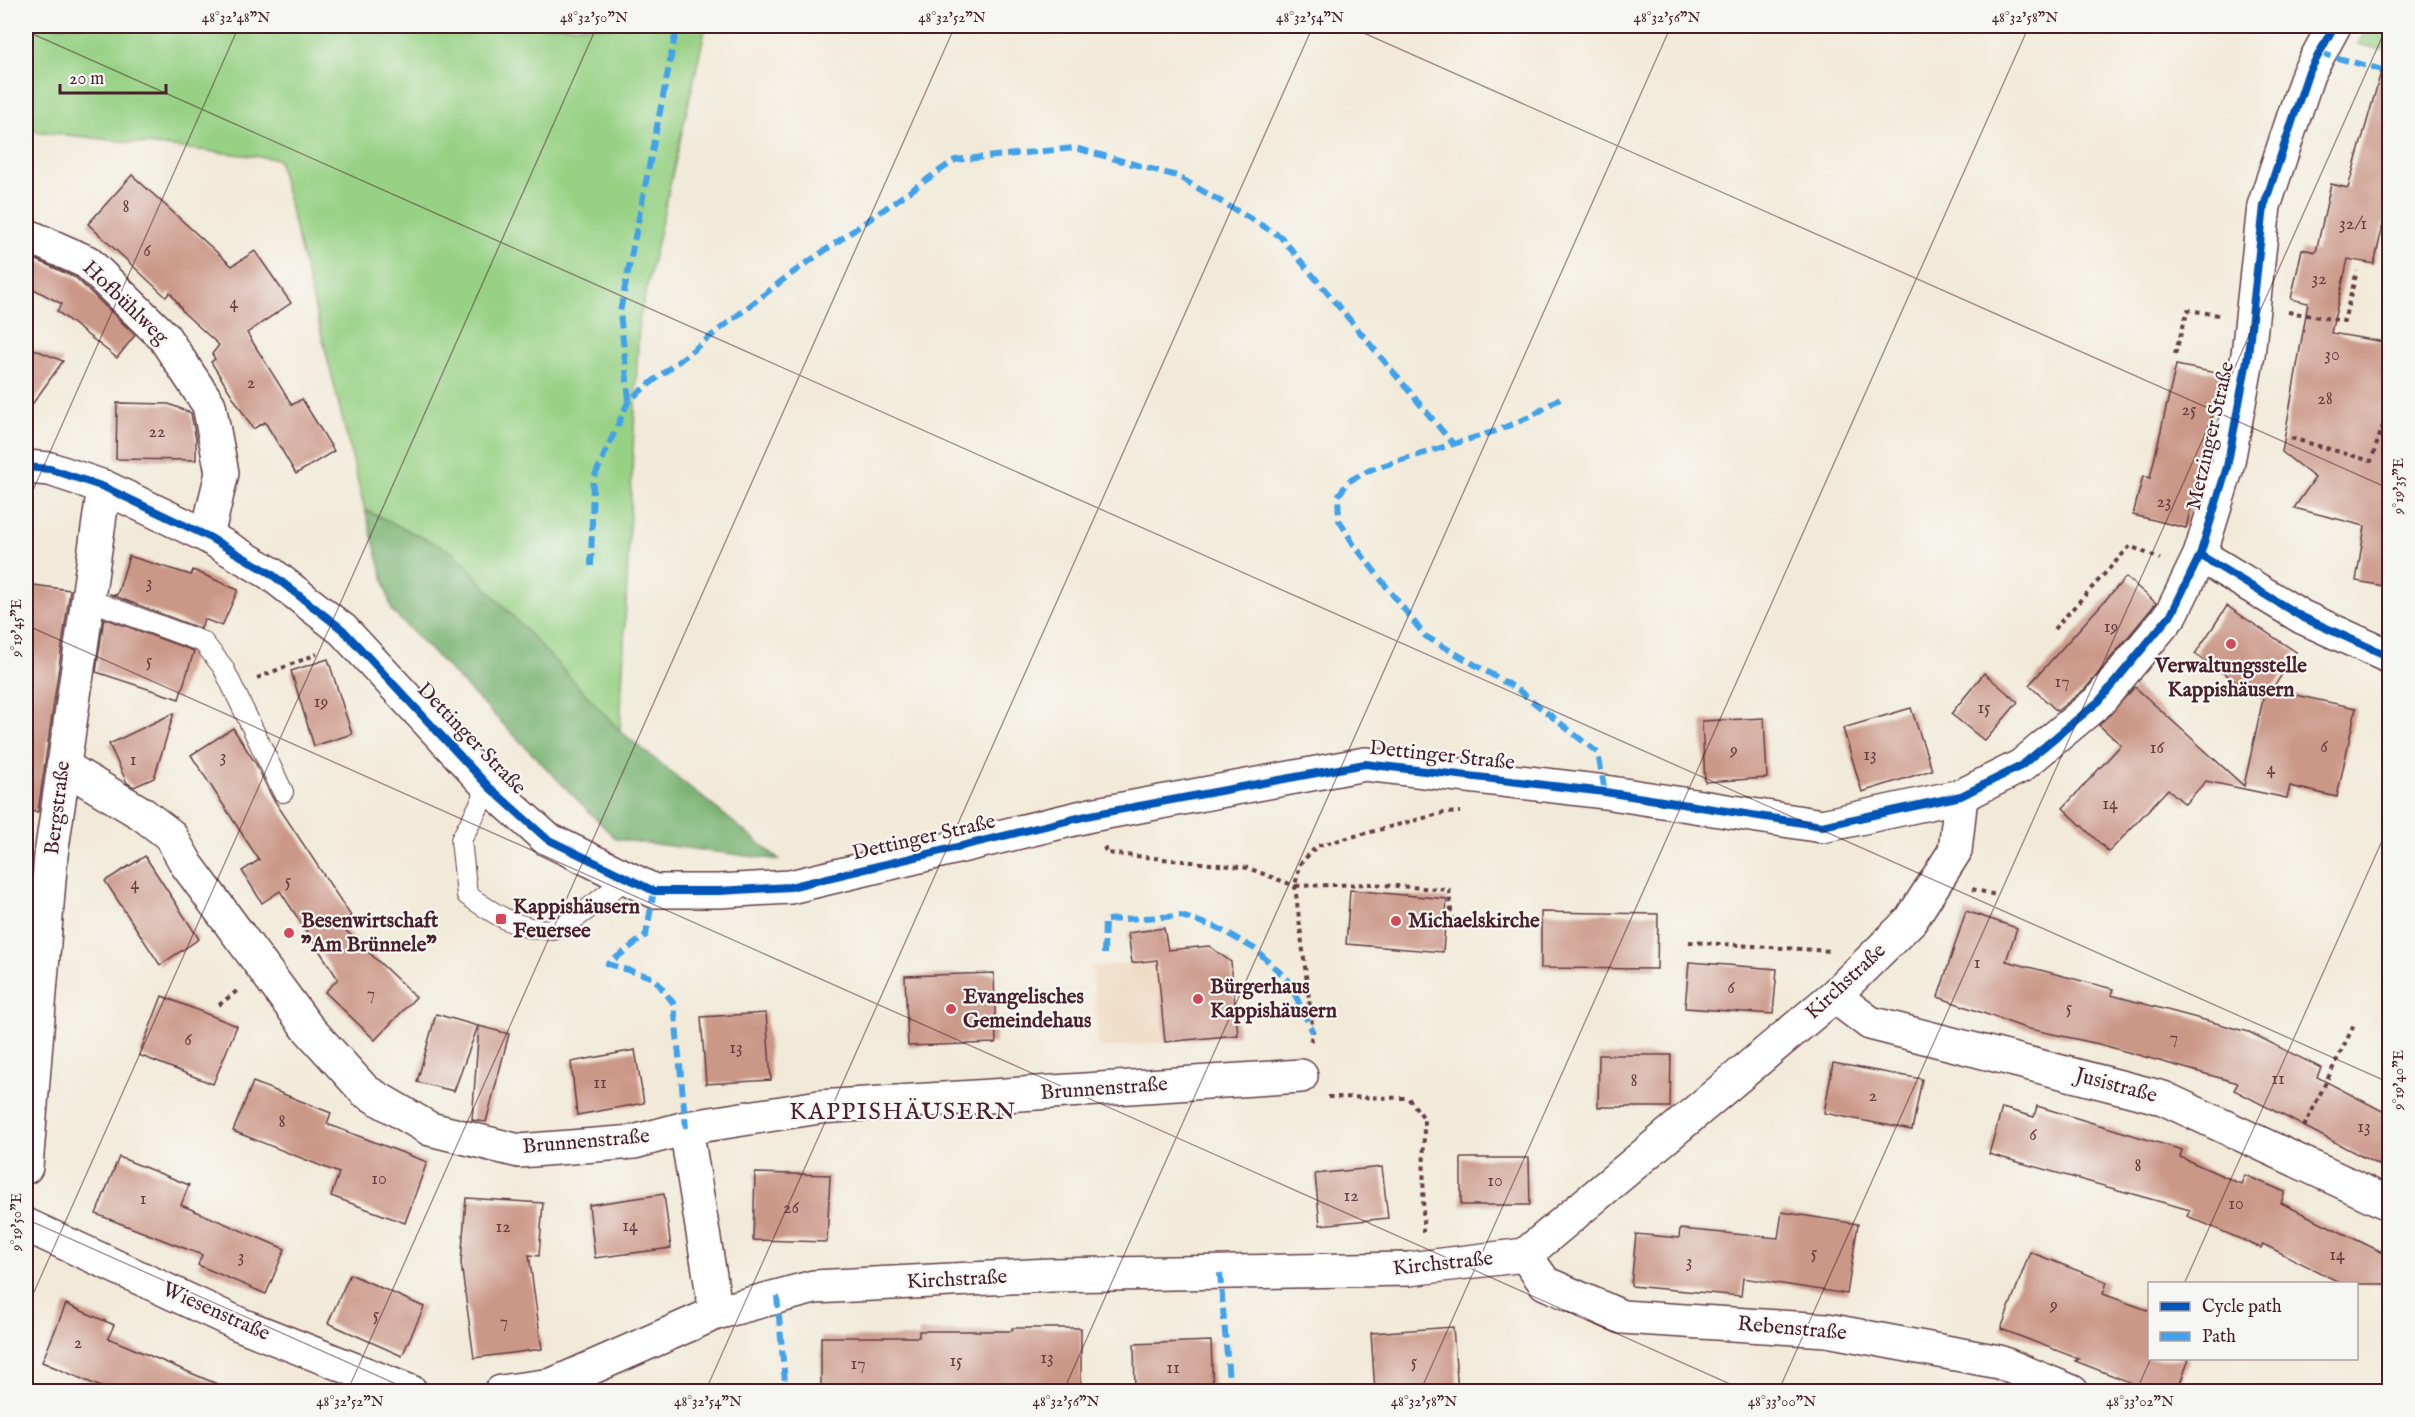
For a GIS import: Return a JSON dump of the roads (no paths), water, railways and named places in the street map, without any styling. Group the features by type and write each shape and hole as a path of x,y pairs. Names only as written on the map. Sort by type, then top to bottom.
{"street":[{"name":"Metzinger Straße","path":"1961,796 2021,766 2099,701 2172,613 2195,564 2227,467 2251,320 2264,206 2308,74 2334,26"},
{"name":"Hofbühlweg","path":"26,235 87,262 164,337 209,405 222,474 207,536"},
{"name":"Dettinger Straße","path":"26,467 50,469 104,487 207,536 270,573 343,630 489,787 547,839 654,891 719,891 790,887 1090,816 1365,764 1605,792 1822,826 1961,796"},
{"name":"Bergstraße","path":"26,1167 38,852 63,766 104,487"},
{"path":"2195,564 2390,657"},
{"name":"Brunnenstraße","path":"63,766 141,813 170,835 187,865 314,1034 365,1091 430,1129 519,1151 634,1142 686,1128 819,1107 1301,1076"},
{"name":"Kirchstraße","path":"716,1313 814,1287 1051,1275 1409,1269 1525,1256 1834,996 1911,920 1955,851 1961,796"},
{"name":"Jusistraße","path":"1834,996 1870,1023 2163,1098 2390,1204"},
{"path":"501,1392 552,1385 716,1313 686,1128"},
{"name":"Wiesenstraße","path":"26,1225 239,1324 411,1392"},
{"name":"Rebenstraße","path":"1525,1256 1545,1283 1622,1317 1827,1329 1999,1362 2072,1392"}],"lane":[{"path":"87,599 203,642 223,667 231,688 283,792"},
{"path":"489,787 461,840 467,895 501,919 533,928 561,927 626,879"}],"place":[{"name":"Verwaltungsstelle Kappishäusern","path":"2231,644"},
{"name":"Kappishäusern Feuersee","path":"501,919"},
{"name":"Michaelskirche","path":"1396,921"},
{"name":"Besenwirtschaft \"Am Brünnele\"","path":"289,933"},
{"name":"Bürgerhaus Kappishäusern","path":"1198,999"},
{"name":"Evangelisches Gemeindehaus","path":"951,1009"}],"district":[{"name":"KAPPISHÄUSERN","path":"903,1112"}]}
